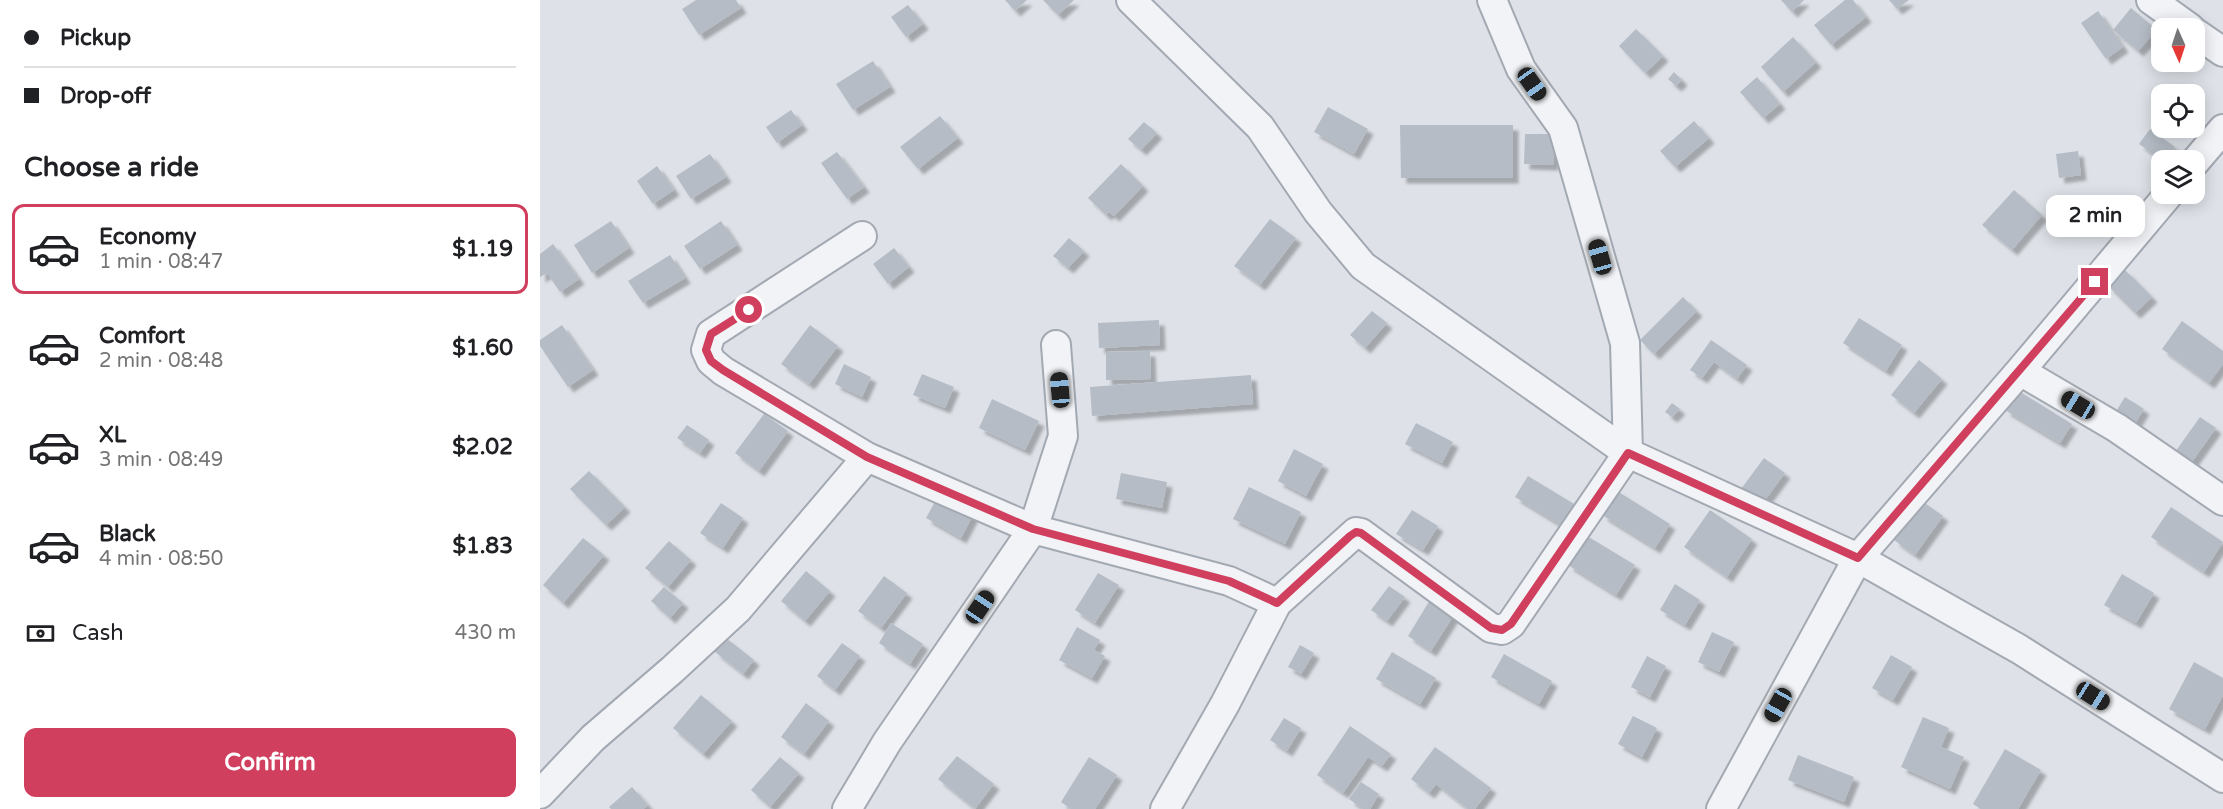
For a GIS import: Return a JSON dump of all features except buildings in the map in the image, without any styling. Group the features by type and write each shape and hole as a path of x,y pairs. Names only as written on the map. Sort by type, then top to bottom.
{"street":[{"path":"1131,0 1260,127 1318,212 1363,266 1628,453 1858,558 2019,649 2223,778"},
{"path":"1165,809 1225,704 1277,603 1356,532 1361,533 1491,628 1502,630 1511,624 1628,453 1625,343 1563,128 1521,69 1492,0"},
{"path":"2151,0 2176,18"},
{"path":"2205,40 2223,52"},
{"path":"2205,150 2223,129"},
{"path":"1720,809 1858,558 2161,204"},
{"path":"862,236 711,334 706,350 711,361 867,457 1033,529 1229,581 1277,603"},
{"path":"847,809 887,742 1033,529 1063,436 1056,345"},
{"path":"2020,371 2117,428 2223,501"},
{"path":"540,794 593,738 738,609 867,457"}],"route":[{"path":"749,310 711,334 706,350 711,361 867,457 1033,529 1229,581 1277,603 1350,536 1356,532 1361,533 1491,628 1502,630 1511,624 1628,453 1858,558 2095,282"}]}
